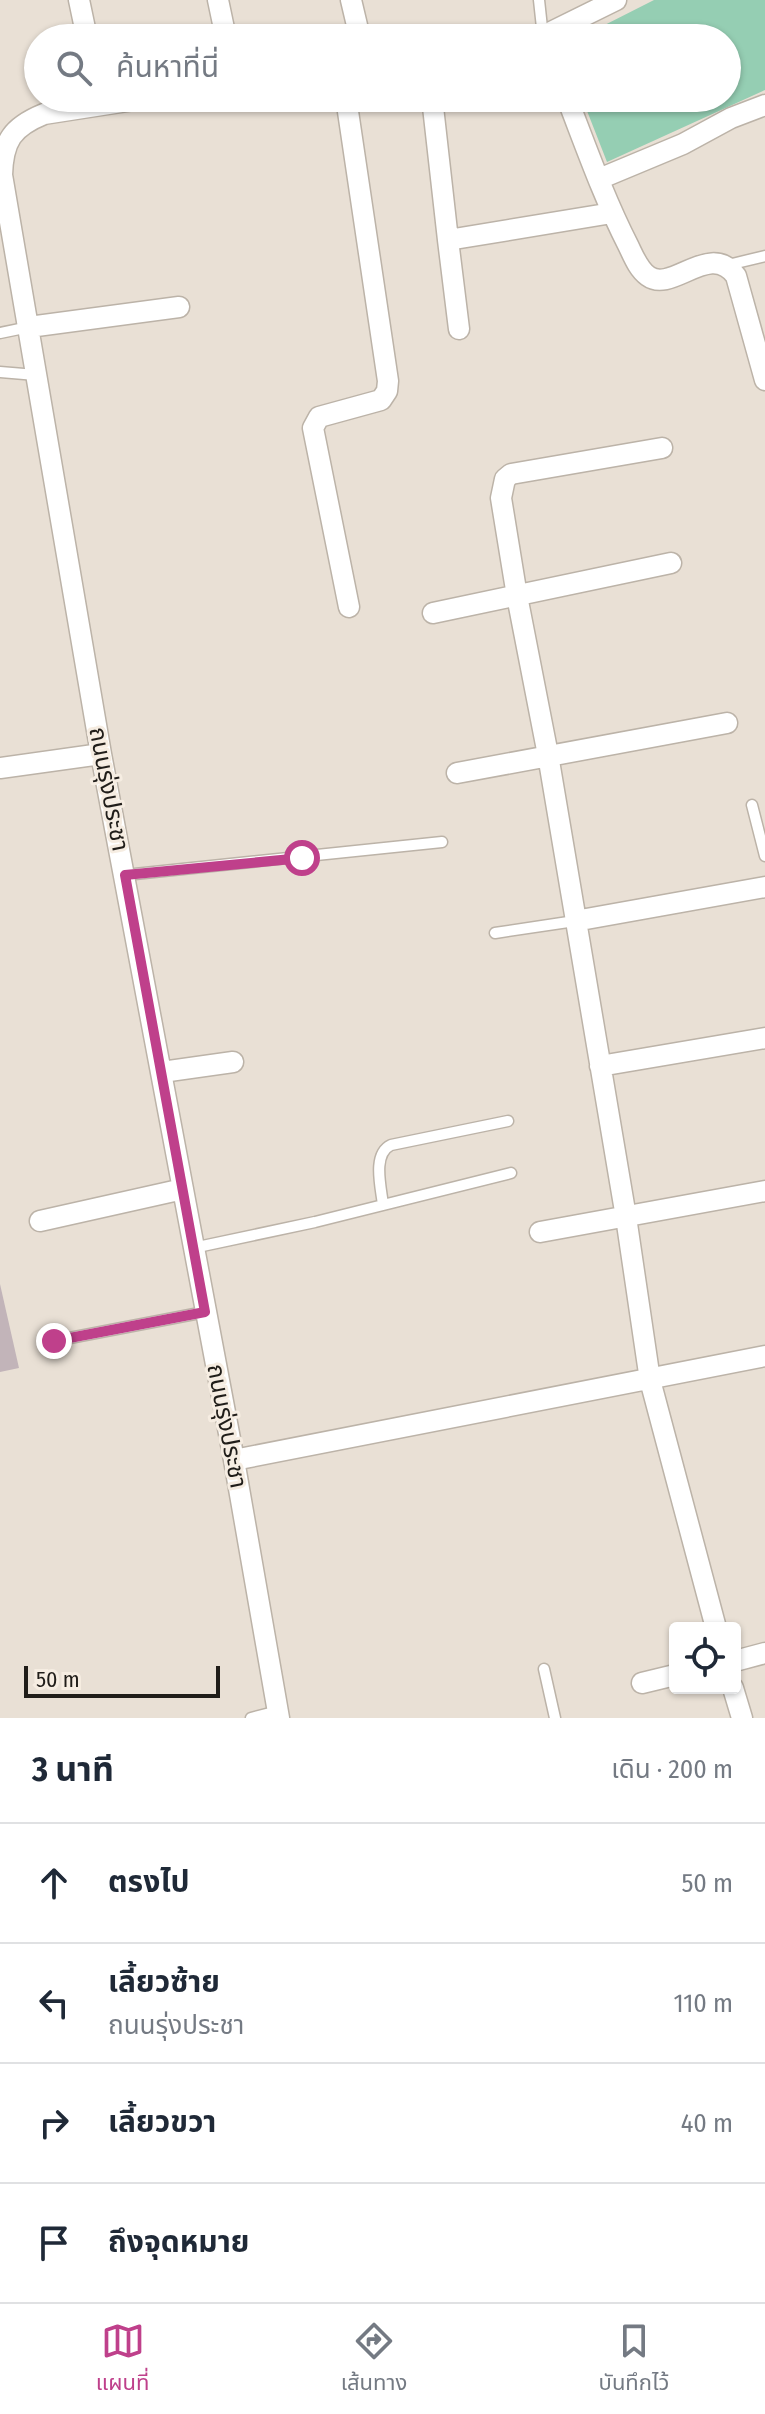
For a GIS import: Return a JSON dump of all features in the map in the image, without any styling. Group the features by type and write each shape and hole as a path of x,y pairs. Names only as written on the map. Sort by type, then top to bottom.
{"street":[{"path":"79,0 84,24"},
{"path":"218,0 223,24"},
{"path":"351,0 357,24"},
{"path":"569,24 616,0"},
{"path":"599,179 765,105"},
{"path":"3,138 28,120 53,112"},
{"path":"348,112 388,381 387,391 381,400 319,417 313,428 349,607"},
{"path":"434,112 459,329"},
{"path":"573,112 612,213 639,266 649,278 660,280 717,261 728,265 736,276 765,380"},
{"name":"ถนนรุ่งประชา","path":"3,138 2,175 101,754 234,1460 278,1714"},
{"path":"448,240 612,213"},
{"path":"29,327 179,307"},
{"path":"662,448 511,474 505,479 501,498 548,755 626,1217 650,1380 714,1622"},
{"path":"433,613 671,563"},
{"path":"457,773 727,723"},
{"path":"0,768 101,754"},
{"path":"575,921 765,887"},
{"path":"600,1066 765,1038"},
{"path":"162,1072 233,1062"},
{"path":"40,1221 183,1189"},
{"path":"540,1232 765,1191"},
{"path":"234,1460 765,1356"},
{"path":"741,1659 765,1653"},
{"path":"642,1683 669,1676"},
{"path":"735,1694 742,1718"}],"lane":[{"path":"539,0 541,24"},
{"path":"728,265 765,256"},
{"path":"0,333 29,327"},
{"path":"0,372 38,375"},
{"path":"752,805 765,856"},
{"path":"125,875 442,842"},
{"path":"495,933 575,921"},
{"path":"383,1205 379,1156 384,1148 508,1121"},
{"path":"193,1248 511,1173"},
{"path":"54,1341 205,1312"},
{"path":"544,1669 555,1718"},
{"path":"251,1718 278,1714"}],"green space":[{"path":"654,0 765,0 765,90 741,101 741,24 607,24"},
{"path":"587,112 717,112 607,162"}],"building":[{"path":"0,1284 19,1368 0,1372"}],"route":[{"path":"54,1341 205,1312 125,875 302,858"}]}
